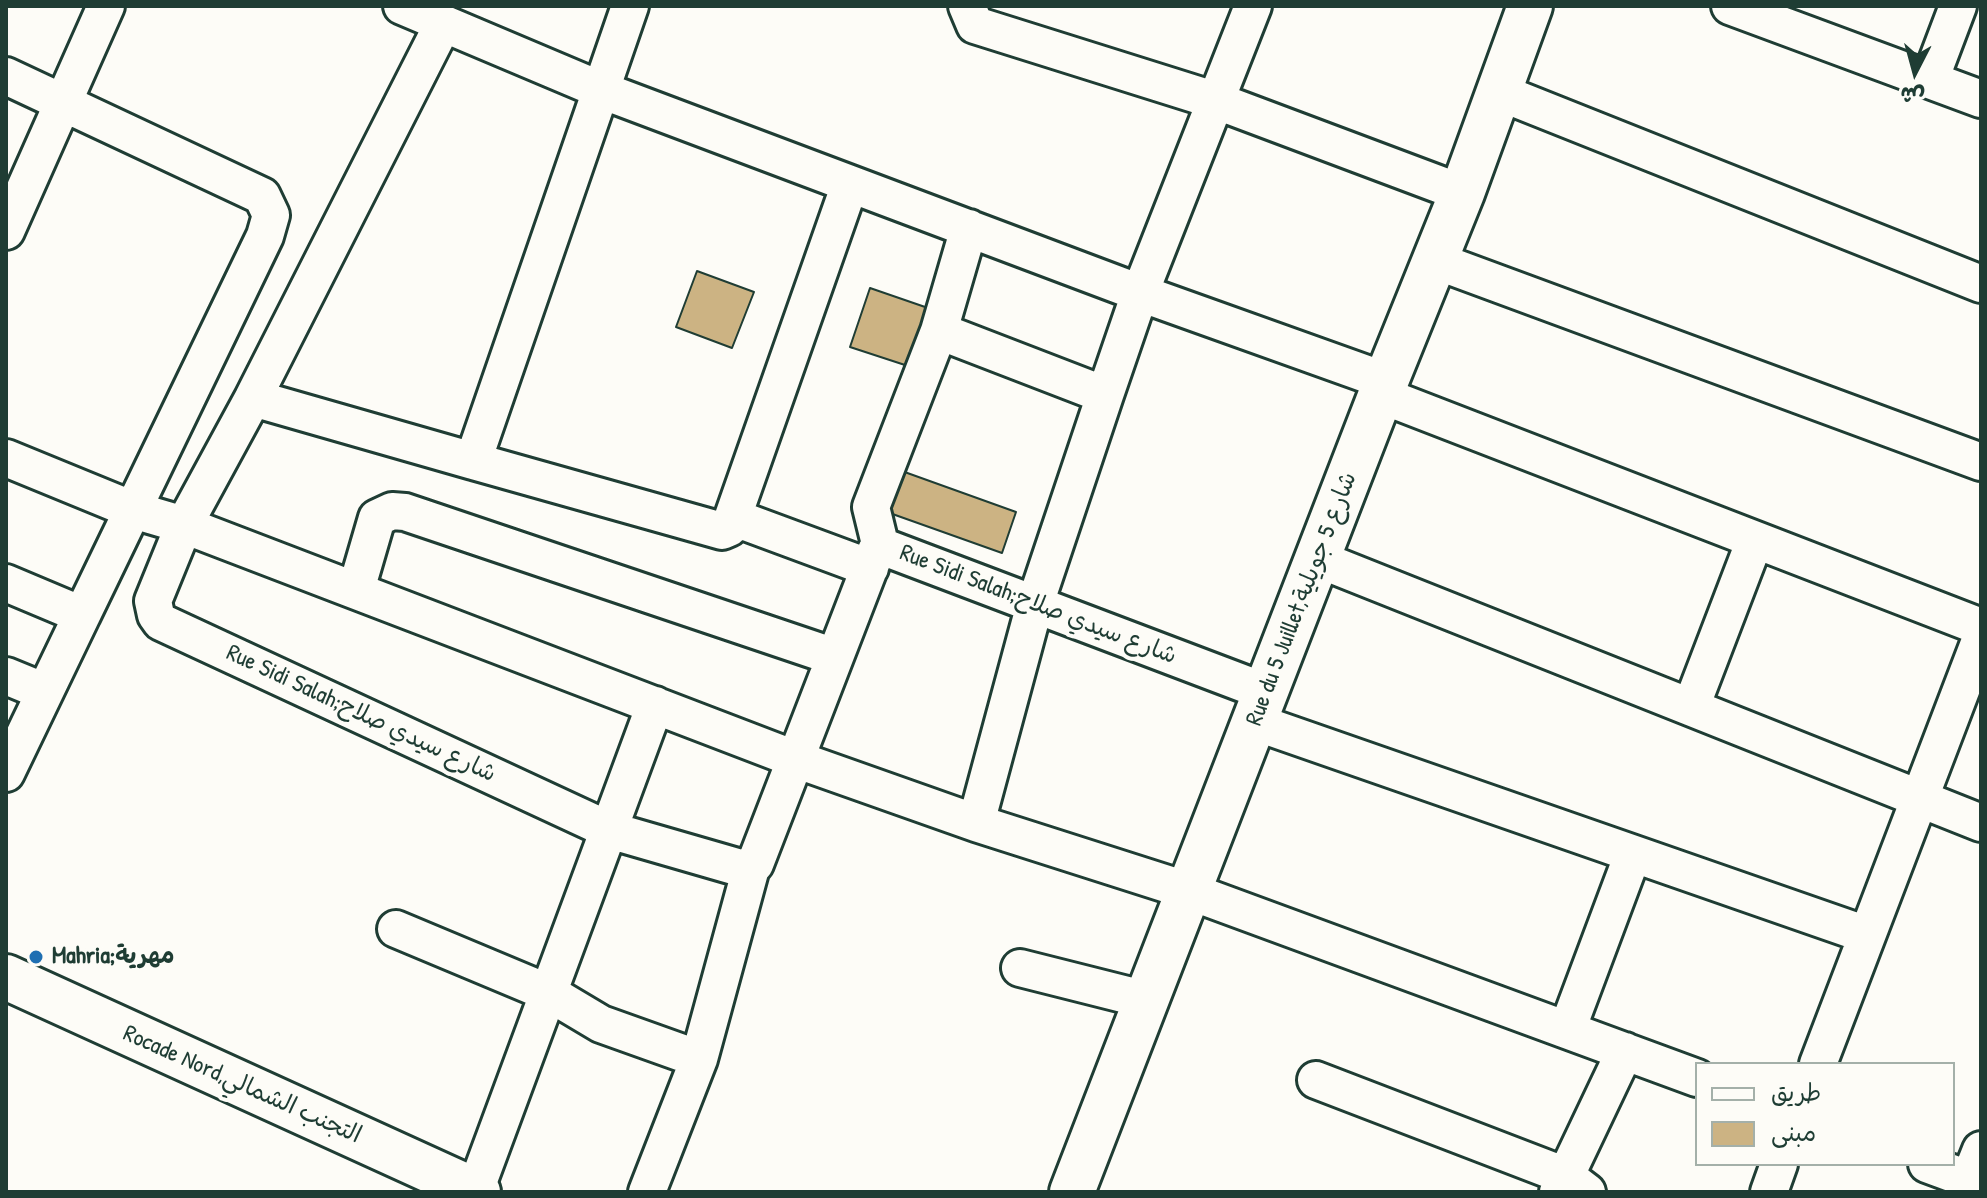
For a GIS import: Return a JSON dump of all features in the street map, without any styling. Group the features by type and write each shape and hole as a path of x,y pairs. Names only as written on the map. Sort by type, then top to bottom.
{"street":[{"path":"6,231 106,6"},
{"path":"402,6 601,90 1140,293 1384,388 1755,540 1981,627"},
{"path":"473,461 630,6"},
{"path":"967,6 975,25 1217,101 1462,193"},
{"path":"976,823 1035,604 1105,395 1140,293 1253,6"},
{"name":"Rue du 5 Juillet,شارع 5 جويلية","path":"1072,1192 1462,193 1530,6"},
{"path":"1730,6 1981,99"},
{"path":"1930,80 1958,6"},
{"name":"Rue Sidi Salah;شارع سيدي صلاح","path":"443,24 253,398 184,525 153,601 161,622 609,830 744,869 755,864 875,558 1035,604 1260,707 1633,854 1867,935"},
{"path":"6,76 262,196 271,215 265,236 6,773"},
{"path":"1499,92 1981,284"},
{"path":"253,398 722,531 729,528 735,518 850,184"},
{"path":"735,518 875,558 871,507 939,331 969,228"},
{"path":"1434,260 1981,462"},
{"path":"939,331 1105,395"},
{"path":"6,458 133,510 184,525 795,759 976,823 1189,891 1695,1077"},
{"path":"356,590 377,518 392,511 405,512 835,657"},
{"path":"1691,707 1755,540"},
{"path":"1318,559 1981,823"},
{"path":"6,583 82,615"},
{"path":"1819,1062 1981,638"},
{"path":"6,676 45,692"},
{"path":"477,1192 655,705"},
{"path":"1567,1030 1633,854"},
{"path":"647,1192 699,1059 751,868"},
{"path":"396,929 549,993 601,1024 699,1059"},
{"path":"1020,968 1147,1000"},
{"name":"Rocade Nord,التجنب الشمالي","path":"6,977 477,1192"},
{"path":"1316,1080 1570,1187 1625,1051"},
{"path":"1769,1192 1778,1166"},
{"path":"1941,1166 1977,1171"}],"building":[{"path":"697,271 754,292 732,348 676,327"},
{"path":"870,288 928,308 908,366 850,347"},
{"path":"899,470 1016,512 1002,553 884,511"}],"place":[{"name":"Mahria;مهرية","path":"36,957"}]}
